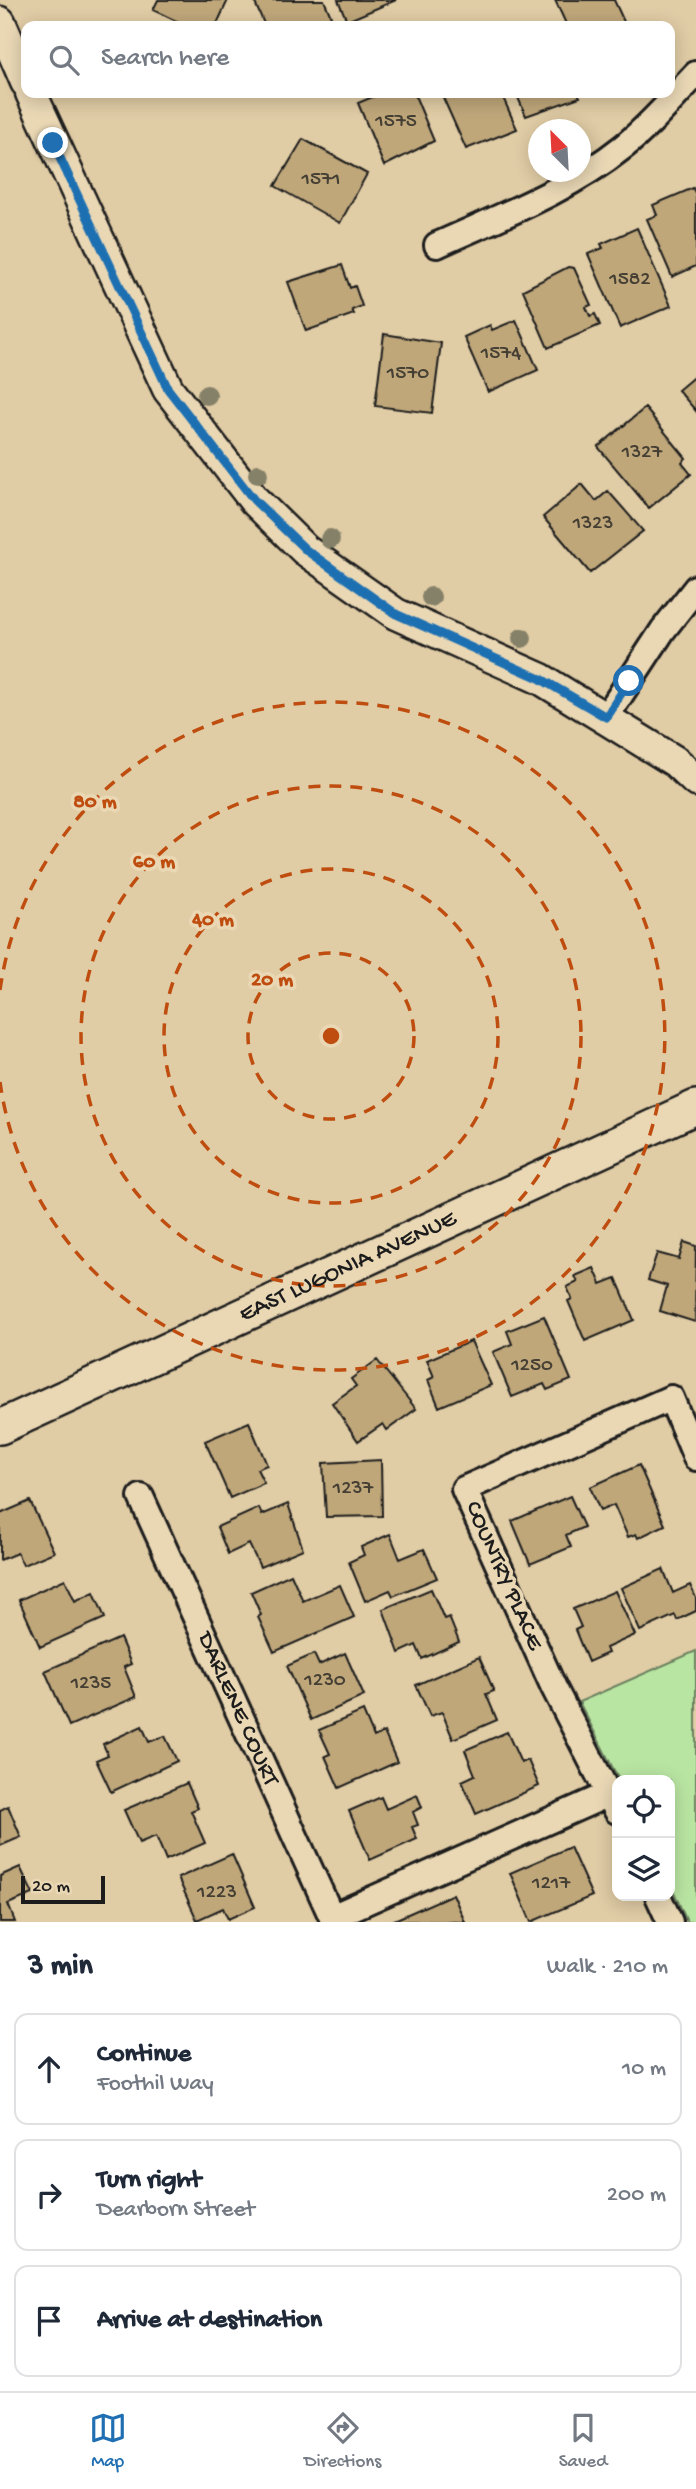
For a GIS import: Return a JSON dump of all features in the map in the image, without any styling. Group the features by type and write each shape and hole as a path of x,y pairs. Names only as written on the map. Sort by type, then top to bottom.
{"main road":[{"name":"EAST LUGONIA AVENUE","path":"0,1427 696,1107"}],"street":[{"path":"0,22 21,70"},
{"path":"675,95 696,74"},
{"path":"33,98 168,389 254,500 306,550 396,614 541,679 676,762 696,781"},
{"path":"437,245 537,200 576,179 624,146 672,98"},
{"path":"606,717 663,630 696,589"},
{"name":"COUNTRY PLACE","path":"612,1800 554,1688 464,1489 671,1398 696,1458"},
{"name":"DARLENE COURT","path":"141,1497 333,1920"},
{"path":"333,1920 612,1802"},
{"path":"660,1901 670,1922"}],"green space":[{"path":"696,1651 696,1922 687,1922 675,1894 675,1775 616,1775 579,1702"}],"building":[{"path":"158,0 228,0 218,21 176,21 153,10"},
{"path":"261,0 324,0 333,21 263,21 255,3"},
{"path":"338,0 396,0 347,21"},
{"path":"555,0 614,0 624,21 565,21"},
{"path":"370,98 416,98 434,141 384,166 358,103"},
{"path":"443,98 503,98 517,129 466,149"},
{"path":"518,98 577,98 526,116"},
{"path":"303,139 367,174 340,223 275,186"},
{"path":"693,188 696,195 696,266 672,277 647,219 657,215 653,205"},
{"path":"637,228 671,306 620,328 588,254 603,248 601,244"},
{"path":"342,265 350,288 355,286 362,306 352,310 354,314 306,331 288,282"},
{"path":"568,267 574,268 591,305 586,307 590,316 595,314 600,325 548,348 523,290"},
{"path":"516,320 538,370 488,392 464,337 490,325 492,330"},
{"path":"384,334 441,343 432,413 375,406"},
{"path":"696,375 696,411 678,390"},
{"path":"645,408 686,458 682,463 691,474 649,508 598,447"},
{"path":"582,484 596,501 608,491 643,531 590,573 543,517"},
{"path":"684,1242 696,1246 695,1322 660,1311 667,1286 648,1280 657,1253 679,1259"},
{"path":"594,1268 601,1284 616,1278 634,1320 585,1341 568,1301 572,1299 567,1287 578,1282 575,1276"},
{"path":"544,1316 571,1380 547,1390 544,1384 512,1397 493,1352 512,1344 507,1331"},
{"path":"471,1341 491,1385 439,1407 428,1380 434,1377 427,1360"},
{"path":"377,1360 416,1409 387,1430 383,1424 358,1441 332,1403 356,1386 351,1379"},
{"path":"249,1422 267,1465 257,1469 264,1483 230,1498 205,1441"},
{"path":"381,1460 382,1516 326,1517 323,1463"},
{"path":"639,1465 665,1525 638,1538 636,1534 628,1537 614,1505 600,1511 590,1487"},
{"path":"570,1496 584,1527 566,1535 571,1547 530,1564 512,1521"},
{"path":"30,1501 54,1552 23,1565 17,1553 0,1560 0,1514"},
{"path":"288,1504 303,1549 260,1567 249,1544 228,1554 217,1527 259,1508 262,1515"},
{"path":"390,1534 400,1559 424,1549 437,1578 393,1596 390,1590 365,1601 349,1562 364,1555 361,1547"},
{"path":"663,1569 673,1593 690,1585 696,1598 696,1611 677,1620 675,1615 640,1631 621,1588"},
{"path":"291,1574 303,1601 340,1585 354,1617 274,1652 258,1617 261,1615 251,1592"},
{"path":"65,1579 75,1601 94,1592 105,1618 40,1647 19,1600"},
{"path":"431,1589 444,1619 449,1617 459,1642 422,1659 416,1645 399,1653 383,1609"},
{"path":"615,1591 635,1635 606,1648 608,1653 588,1662 575,1630 581,1627 573,1609"},
{"path":"120,1638 131,1664 124,1667 136,1697 69,1726 45,1671"},
{"path":"345,1653 364,1696 311,1720 287,1666 314,1654 319,1665"},
{"path":"479,1657 494,1691 486,1694 497,1720 453,1739 442,1712 430,1716 416,1685"},
{"path":"363,1711 374,1737 384,1732 397,1762 339,1788 325,1756 330,1754 319,1730"},
{"path":"142,1726 149,1742 165,1736 177,1761 111,1792 96,1760 108,1755 103,1744"},
{"path":"507,1732 521,1763 528,1760 539,1786 476,1814 462,1781 475,1775 465,1750"},
{"path":"187,1783 198,1808 191,1811 205,1843 166,1860 156,1836 139,1843 124,1810"},
{"path":"417,1795 422,1807 413,1812 418,1825 412,1827 417,1839 370,1860 349,1811 381,1797 386,1809"},
{"path":"8,1806 21,1837 0,1846 0,1810"},
{"path":"570,1847 592,1896 531,1922 510,1873"},
{"path":"232,1854 255,1907 228,1919 223,1908 197,1920 178,1878"},
{"path":"20,1867 33,1894 8,1904 15,1922 0,1922 0,1876"},
{"path":"453,1894 465,1922 392,1921"}],"route":[{"path":"53,143 168,389 254,500 306,550 396,614 541,679 606,717 629,681"}]}
